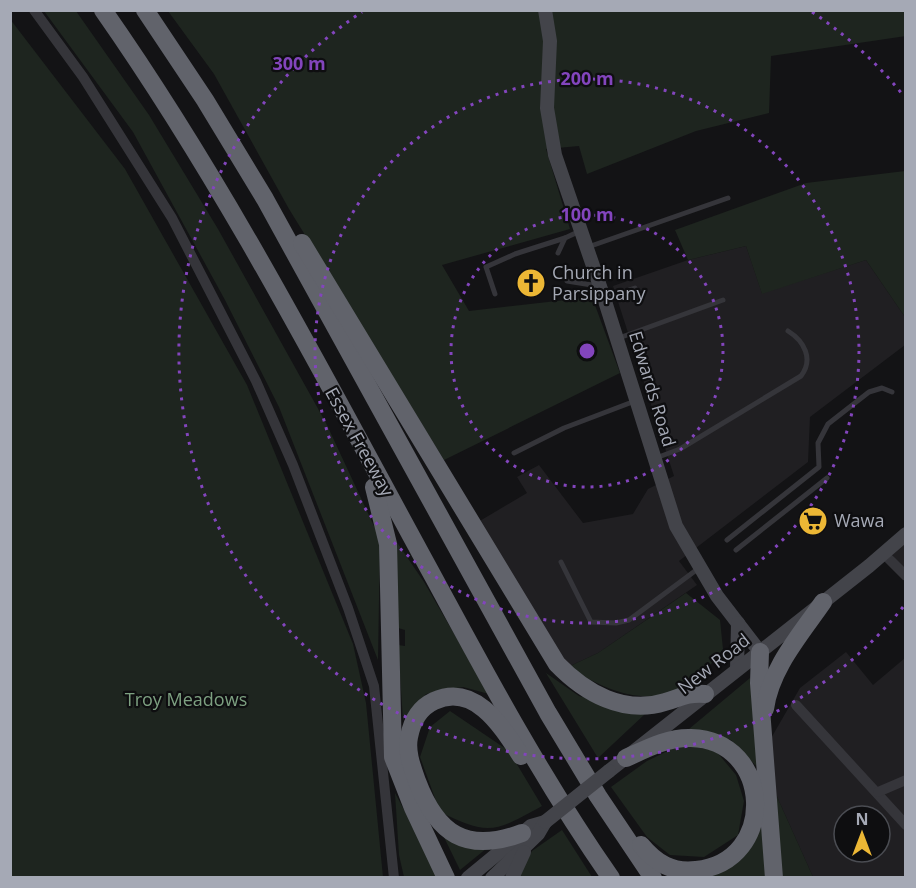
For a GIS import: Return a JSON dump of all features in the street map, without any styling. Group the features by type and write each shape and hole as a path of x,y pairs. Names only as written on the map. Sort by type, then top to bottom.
{"highway":[{"name":"Essex Freeway","path":"103,10 150,78 218,186 497,693 586,842 611,878"},
{"name":"Essex Freeway","path":"145,10 205,100 265,199 543,702 625,837 653,878"},
{"path":"265,199 278,205 557,664 581,687 614,701 645,704 664,702 686,693 705,694"},
{"path":"354,432 380,503 388,544 393,757 413,808 446,878"},
{"path":"763,737 766,703 772,682 823,602"},
{"path":"760,652 759,683 774,878"},
{"path":"457,878 440,844 408,752 412,726 418,714 442,698 462,697 477,703 490,714 575,839 586,842"},
{"path":"625,837 638,842 650,856 669,868 704,869 728,859 743,844 753,825 756,798 750,775 742,764 726,749 714,742 690,738 679,739 663,742 626,758"},
{"path":"424,800 437,820 464,839 489,842 525,838"}],"street":[{"path":"34,10 83,77 172,218 251,370 296,473 348,608 374,686 393,878"},
{"name":"Edwards Road","path":"545,10 550,41 547,108 549,130 676,526 699,568 760,652"},
{"name":"New Road","path":"492,878 525,838 531,826 545,822 884,554 906,534"},
{"path":"884,554 906,576"},
{"path":"737,669 738,623"},
{"path":"796,705 906,825"},
{"path":"878,792 906,780"},
{"path":"512,878 525,838"},
{"name":"New Road","path":"468,878 525,838"}],"lane":[{"path":"587,247 728,198"},
{"path":"495,294 486,267 515,254 566,238 581,230"},
{"path":"558,253 566,238"},
{"path":"567,281 602,292 635,288"},
{"path":"617,338 723,300"},
{"path":"655,459 680,449 801,376 807,367 807,353 800,340 788,331"},
{"path":"728,540 819,467 818,443 828,424 868,392 882,388 892,392"},
{"path":"514,453 564,428 637,400"},
{"path":"736,550 827,478"},
{"path":"561,562 591,622 607,623 629,620 699,568"}],"shaded area":[{"path":"746,246 762,293 866,260 905,317 905,345 810,417 808,462 679,561 697,585 598,653 568,667 478,522 527,493 517,477 539,465 583,523 633,514 648,489 674,476 613,286 688,260"},
{"path":"905,535 905,576 889,549"},
{"path":"846,652 873,685 905,658 905,877 813,877 774,790 770,740 800,688"}],"green space":[{"path":"905,10 906,36 771,56 769,113 696,131 587,174 579,146 546,149 570,229 442,265 469,311 592,297 620,373 444,460 289,209 214,74 168,11"},
{"path":"44,11 76,11 149,115 218,229 326,423 380,539 378,660 279,407 225,300 133,132"},
{"name":"Troy Meadows","path":"10,19 125,169 247,385 353,644 366,703 383,877 11,877"},
{"path":"905,171 905,317 866,260 762,294 746,246 688,260 675,230 806,183"},
{"path":"394,538 424,582 489,694 463,687 426,694 403,720 398,645 405,646 405,630 398,628"},
{"path":"686,593 720,620 723,649 706,670 688,684 670,693 651,696 632,695 590,680 568,667 598,653"},
{"path":"546,673 579,696 645,714 598,758"},
{"path":"750,678 762,772 731,740 689,729"},
{"path":"450,711 509,751 542,806 502,826 492,828 470,825 440,812 420,757 430,727"},
{"path":"682,744 716,751 736,775 744,801 738,835 704,857 670,855 647,837 611,787 647,761"},
{"path":"774,790 813,877 782,877"},
{"path":"395,793 440,877 404,877 399,855"},
{"path":"761,822 766,877 670,878 666,873 692,876"},
{"path":"562,830 592,877 518,878 532,851"},
{"path":"441,831 487,848 460,870"}],"place":[{"name":"Church in Parsippany","path":"531,283"},
{"name":"Wawa","path":"813,521"}]}
